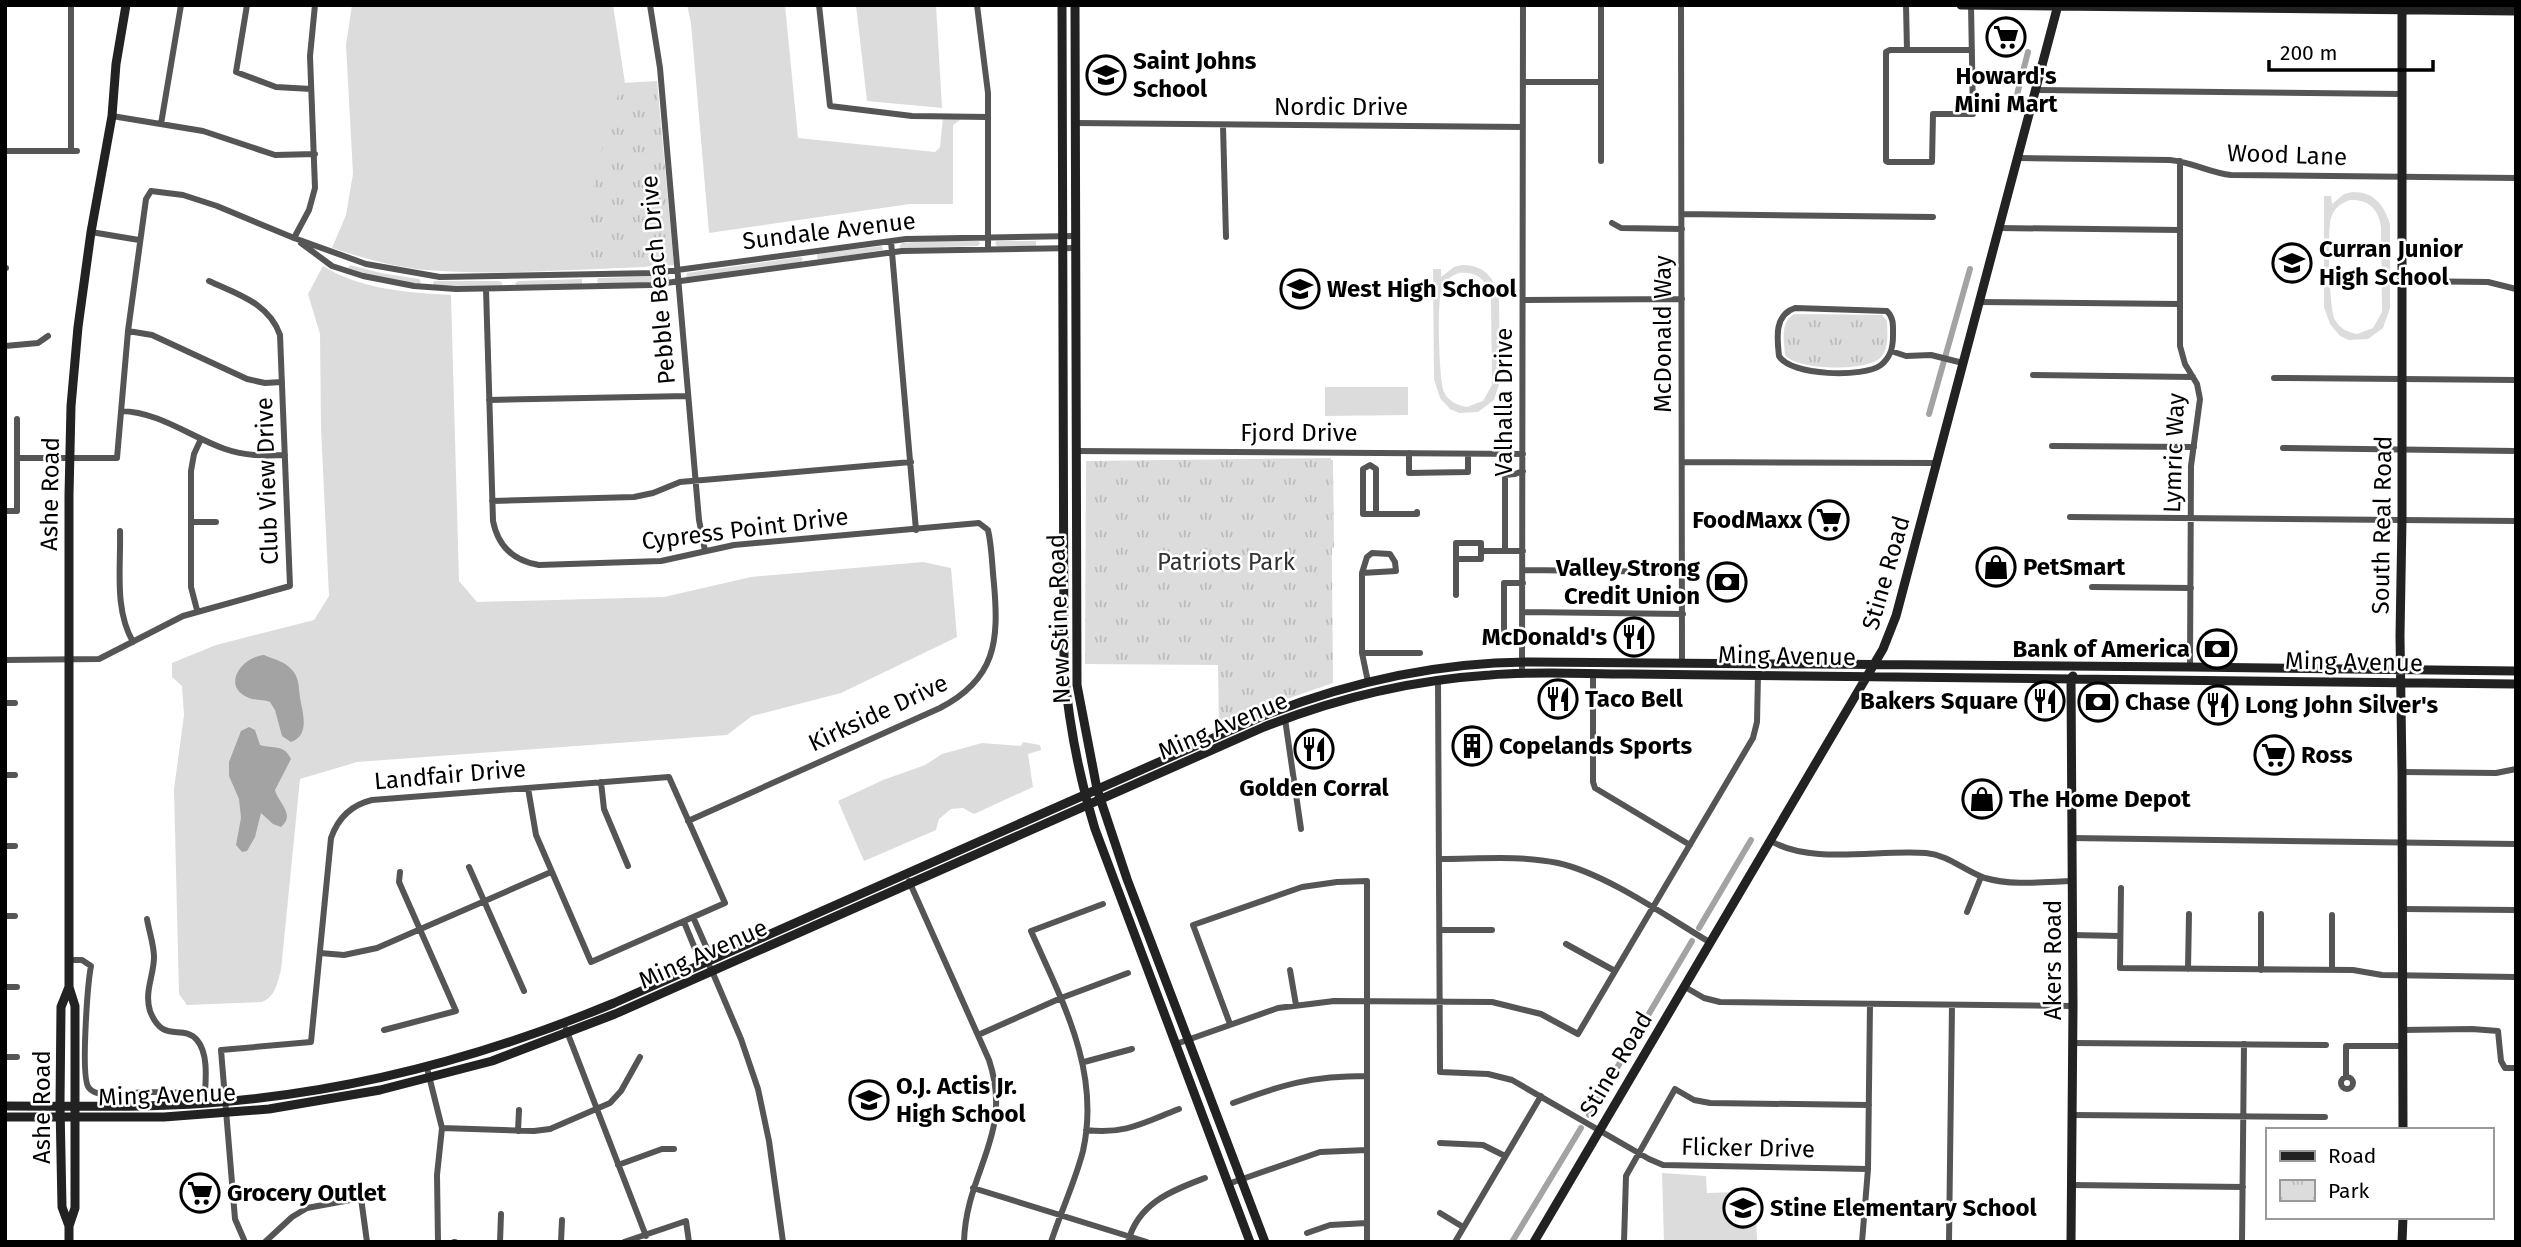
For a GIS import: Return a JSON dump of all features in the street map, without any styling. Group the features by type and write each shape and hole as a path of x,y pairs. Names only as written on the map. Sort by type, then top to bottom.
{"main road":[{"name":"Ashe Road","path":"69,1242 69,1226 75,1208 75,1006 69,987 69,459 78,327 126,5"},
{"name":"New Stine Road","path":"1062,5 1063,669 1069,717 1088,806 1250,1242"},
{"name":"New Stine Road","path":"1075,5 1075,669 1085,737 1097,789 1132,893 1265,1242"},
{"path":"1961,5 2516,11"},
{"name":"Stine Road","path":"1534,1242 1876,665 1896,616 2058,6"},
{"name":"South Real Road","path":"2402,8 2400,682 2403,1128"},
{"path":"1063,402 1069,410 1068,444 1070,449 1075,451"},
{"path":"1063,459 1069,465 1071,484 1075,492"},
{"name":"Ming Avenue","path":"5,1106 226,1102 320,1090 427,1068 490,1049 563,1024 1264,716 1336,690 1434,669 1523,662 2516,671"},
{"path":"1630,674 1671,669 1682,663"},
{"path":"1683,674 1690,668 1726,663"},
{"path":"1438,680 1445,673 1474,665"},
{"path":"2001,677 2049,672 2057,667"},
{"path":"2071,678 2076,672 2129,667"},
{"path":"2138,678 2153,674 2182,673 2190,667"},
{"path":"2190,679 2199,674 2260,668"},
{"path":"1402,686 1427,676 1434,669"},
{"name":"Ming Avenue","path":"5,1117 164,1117 227,1113 311,1103 431,1078 492,1061 568,1034 1284,719 1337,701 1402,686 1438,680 1522,674 2138,678 2516,684"},
{"name":"Akers Road","path":"2071,678 2071,1242"},
{"path":"1284,719 1290,711 1336,690"},
{"name":"Ashe Road","path":"69,987 61,1007 60,1105 62,1207 69,1226"},
{"path":"2402,1242 2403,1219"}],"street":[{"path":"5,151 74,151 71,5"},
{"path":"162,124 181,5"},
{"path":"247,5 236,72 276,87 311,89"},
{"path":"294,238 306,219 313,199 316,174 311,89 311,34 315,5"},
{"name":"Pebble Beach Drive","path":"650,5 660,68 695,480 705,551"},
{"path":"819,5 830,106 912,116 988,117"},
{"path":"977,5 988,93 988,249"},
{"name":"Valhalla Drive","path":"1522,674 1523,5"},
{"path":"1601,5 1601,161"},
{"name":"McDonald Way","path":"1681,5 1682,663"},
{"path":"1906,5 1907,50"},
{"path":"1971,5 1972,50 1973,114 1933,114 1931,162 1886,161 1886,52 1972,50"},
{"path":"1523,82 1601,82"},
{"path":"2036,90 2402,94"},
{"path":"111,116 216,134 275,155 315,154"},
{"name":"Nordic Drive","path":"1075,123 1523,127"},
{"path":"1223,126 1226,237"},
{"name":"Wood Lane","path":"2018,158 2180,161 2231,175 2516,178"},
{"name":"Lymric Way","path":"2180,161 2180,346 2200,399 2191,466 2190,667"},
{"name":"Sundale Avenue","path":"139,240 146,199 150,191 183,195 217,206 366,264 460,278 676,271 891,241 1075,236"},
{"path":"1682,214 1933,217"},
{"path":"1612,223 1621,229 1682,229"},
{"path":"1999,228 2180,230"},
{"path":"17,458 117,458 139,240 91,232"},
{"name":"Sundale Avenue","path":"294,238 332,266 388,282 425,288 486,289 678,282 892,252 1075,248"},
{"path":"891,241 916,530"},
{"path":"425,288 426,275"},
{"path":"588,275 589,286"},
{"path":"508,276 509,288"},
{"name":"Club View Drive","path":"5,660 99,659 197,611 290,586 281,343 273,320 255,303 209,281"},
{"path":"2402,281 2488,282 2516,289"},
{"path":"486,289 492,501 634,497 653,493 671,484 695,480 911,462"},
{"path":"1523,300 1682,299"},
{"path":"1979,302 2180,304"},
{"path":"1796,309 1883,310 1890,313 1893,321 1891,351 1880,366 1867,370 1819,372 1789,366 1779,356 1779,325 1786,312 1796,309"},
{"path":"128,331 152,335 247,379 282,383"},
{"path":"5,346 38,342 48,337"},
{"path":"1891,351 1906,356 1925,354 1963,363"},
{"path":"2033,375 2193,377"},
{"path":"2274,378 2516,380"},
{"path":"489,400 688,396"},
{"path":"121,411 150,415 201,439 240,453 285,455"},
{"path":"5,511 17,511 17,419"},
{"path":"197,611 191,587 192,461 201,439"},
{"path":"2052,446 2194,447"},
{"path":"2283,448 2516,451"},
{"name":"Fjord Drive","path":"1075,451 1523,454"},
{"path":"1370,453 1370,465"},
{"path":"1409,453 1409,472 1468,472 1468,454"},
{"path":"1682,462 1937,463"},
{"path":"1370,465 1376,469 1376,514"},
{"path":"1370,465 1363,469 1363,514 1417,512"},
{"path":"1505,551 1504,475 1523,471"},
{"name":"Cypress Point Drive","path":"492,501 495,530 508,551 522,561 540,565 655,562 734,545 979,523 988,530"},
{"path":"2070,516 2516,522"},
{"path":"191,522 216,522"},
{"name":"Kirkside Drive","path":"688,821 940,708 968,690 988,662 997,629 988,530"},
{"path":"120,531 121,611 124,626 133,642"},
{"path":"1455,559 1481,559 1481,543 1455,543 1455,559 1456,595"},
{"path":"1481,551 1523,551"},
{"path":"1362,573 1395,573 1397,569 1390,554 1372,553 1367,557 1362,573 1362,653 1368,682"},
{"path":"1523,570 1683,572"},
{"path":"1504,642 1504,583 1523,583"},
{"path":"2092,587 2191,588"},
{"path":"1524,612 1683,614"},
{"path":"1362,653 1420,653"},
{"path":"1593,674 1595,788 1690,845"},
{"path":"1175,1044 1259,1013 1296,1004 1367,1000 1479,1001 1509,1005 1541,1014 1578,1034 1753,738 1757,722 1758,675"},
{"path":"1438,680 1440,1000"},
{"path":"5,703 15,703"},
{"path":"1284,719 1301,829"},
{"path":"2402,772 2496,773 2516,769"},
{"path":"5,775 15,775"},
{"name":"Landfair Drive","path":"226,1102 221,1050 311,1042 331,838 338,822 350,809 372,800 669,777 688,821"},
{"path":"601,782 604,809 628,866"},
{"path":"528,788 536,835 591,962 724,903 688,821"},
{"path":"2071,838 2516,844"},
{"path":"1771,841 1786,849 1808,854 1935,854 1956,862 1981,877 2005,882 2072,881"},
{"path":"5,846 15,846"},
{"path":"1440,859 1520,859 1560,863 1603,880 1711,943"},
{"path":"469,867 524,991"},
{"path":"384,1030 456,1011 399,882 400,872"},
{"path":"320,953 344,955 367,952 551,872"},
{"path":"905,873 992,1070 997,1109 993,1138 973,1188 966,1216 964,1242"},
{"path":"1967,912 1981,877"},
{"path":"1230,1024 1193,925 1302,887 1367,881 1367,1242"},
{"path":"2121,888 2120,968 2332,970 2402,976 2516,977"},
{"path":"1051,1242 1059,1215 1075,1179 1086,1130 1088,1096 1078,1040 1031,931 1103,904"},
{"path":"2402,909 2516,910"},
{"path":"2188,969 2189,914"},
{"path":"2261,915 2261,970"},
{"path":"2332,915 2332,970"},
{"path":"5,916 15,916"},
{"path":"694,917 708,951 707,961 741,1039 758,1090 769,1141 783,1242"},
{"path":"69,960 82,960 91,965 86,992 85,1078 88,1087 97,1093 108,1095 143,1092 205,1093 204,1055 197,1040 186,1033 173,1034 159,1028 150,1009 148,985 154,957 147,919"},
{"path":"684,922 698,956 707,961"},
{"path":"1440,930 1492,930"},
{"path":"2072,935 2120,936"},
{"path":"1566,944 1615,971"},
{"path":"1290,970 1296,1004"},
{"path":"978,1035 1061,998 1128,973"},
{"path":"5,987 17,987"},
{"path":"1685,987 1704,998 1720,1002 2073,1006"},
{"name":"Flicker Drive","path":"1440,1000 1440,1072 1475,1072 1500,1076 1541,1096 1654,1162 1673,1167 1868,1169"},
{"path":"1862,1242 1868,1169 1870,1004"},
{"path":"1949,1242 1952,1004"},
{"path":"563,1024 646,1236"},
{"path":"2402,1030 2498,1031 2501,1061 2505,1068 2516,1068"},
{"path":"2073,1043 2326,1045"},
{"path":"2242,1242 2244,1044"},
{"path":"2346,1077 2346,1046 2402,1046"},
{"path":"1084,1062 1132,1049"},
{"path":"5,1057 17,1057"},
{"path":"442,1128 518,1131 550,1129 597,1111 616,1098 640,1057"},
{"path":"427,1068 442,1128 437,1175 438,1242"},
{"path":"1233,1104 1299,1081 1334,1076 1367,1076"},
{"path":"1624,1242 1624,1185 1629,1168 1675,1089 1694,1100 1710,1103 1869,1105"},
{"path":"1455,1242 1541,1096"},
{"path":"226,1102 235,1219 245,1242"},
{"path":"518,1131 519,1110"},
{"path":"1086,1130 1106,1133 1122,1131 1179,1110"},
{"path":"2072,1115 2325,1117"},
{"path":"1440,1143 1483,1145 1505,1156"},
{"path":"618,1165 662,1149 674,1149"},
{"path":"1228,1184 1320,1152 1367,1150"},
{"path":"1129,1239 1139,1217 1153,1202 1170,1191 1205,1178"},
{"path":"2071,1185 2242,1186"},
{"path":"973,1188 1129,1239 1147,1242"},
{"path":"265,1242 292,1217 307,1208 361,1198 368,1242"},
{"path":"1440,1213 1464,1227"},
{"path":"500,1242 501,1214"},
{"path":"561,1242 562,1220"},
{"path":"624,1242 686,1221 689,1242"},
{"path":"1307,1233 1330,1225 1367,1223"}],"green space":[{"path":"352,5 613,5 625,83 653,82 647,267 453,272 402,267 332,248 346,215 353,174 346,45"},
{"path":"687,5 785,5 798,138 935,152 940,147 943,117 964,117 953,125 953,204 910,204 709,233 691,23"},
{"path":"856,5 936,5 942,108 867,101"},
{"path":"657,81 674,265 593,269 589,249 585,249 582,211 588,210 611,109 625,83"},
{"path":"2353,192 2372,197 2385,211 2390,224 2390,308 2383,328 2368,339 2349,340 2340,336 2330,324 2324,307 2324,196 2331,196 2332,204 2344,194","holes":["2356,200 2372,206 2380,221 2382,312 2373,328 2357,334 2344,330 2335,320 2331,302 2329,253 2332,214 2344,203"]},
{"path":"997,241 1036,241 1036,246 997,246"},
{"path":"902,243 980,243 978,246 899,246"},
{"path":"882,246 883,250 819,260 817,258 817,254"},
{"path":"801,257 801,262 686,278 687,273"},
{"path":"350,265 419,279 421,282 419,284 378,278 348,269"},
{"path":"1462,265 1482,270 1491,278 1499,297 1500,381 1494,400 1478,412 1459,413 1450,409 1440,398 1434,379 1433,269 1441,269 1441,277 1454,267","holes":["1466,273 1481,279 1490,294 1492,385 1483,401 1467,407 1454,402 1444,392 1439,327 1443,285 1453,276"]},
{"path":"323,266 368,285 451,295 459,581 477,602 664,597 751,577 923,562 951,568 957,637 841,693 752,716 727,735 357,762 300,779 281,970 275,989 262,1002 187,1005 179,994 174,789 184,715 182,686 172,677 172,663 216,645 314,620 329,596 321,428 320,334 308,294"},
{"path":"598,278 670,278 668,281 599,284 597,281"},
{"path":"582,279 582,284 517,286 515,283 518,281"},
{"path":"434,281 500,281 502,285 434,286"},
{"path":"1794,314 1882,315 1887,321 1885,350 1880,358 1861,366 1816,366 1792,360 1785,355 1784,332 1787,322"},
{"path":"1325,387 1408,387 1408,415 1325,416"},
{"name":"Patriots Park","path":"1331,458 1333,683 1219,727 1218,665 1085,664 1086,461"},
{"path":"1329,460 1333,460 1334,548 1330,548"},
{"path":"1023,742 1040,745 1041,750 1028,754 1033,787 974,814 963,808 951,809 939,819 936,830 864,861 838,801 883,780 925,765 942,754 982,743 1021,746"},
{"path":"1662,1173 1706,1176 1707,1193 1740,1192 1740,1209 1756,1210 1757,1242 1664,1242"}],"shaded area":[{"path":"264,655 287,665 298,680 304,723 301,734 291,742 282,736 270,702 247,697 236,686 235,679 242,666"},
{"path":"249,727 255,730 260,745 282,749 291,759 275,790 285,808 285,822 281,827 273,824 261,813 255,837 247,851 242,852 236,845 241,818 239,799 229,776 229,762 241,731"}],"waterway":[{"path":"2013,110 2028,52"},
{"path":"1929,414 1970,269"},
{"path":"1699,928 1751,840"},
{"path":"1589,1115 1692,941"},
{"path":"1512,1242 1581,1128"}],"place":[{"name":"Howard's Mini Mart","path":"2006,37"},
{"name":"Saint Johns School","path":"1106,75"},
{"name":"Curran Junior High School","path":"2292,263"},
{"name":"West High School","path":"1300,289"},
{"name":"FoodMaxx","path":"1829,520"},
{"name":"PetSmart","path":"1996,567"},
{"name":"Valley Strong Credit Union","path":"1727,582"},
{"name":"McDonald's","path":"1634,637"},
{"name":"Bank of America","path":"2217,649"},
{"name":"Taco Bell","path":"1558,699"},
{"name":"Bakers Square","path":"2045,701"},
{"name":"Chase","path":"2098,702"},
{"name":"Long John Silver's","path":"2218,705"},
{"name":"Copelands Sports","path":"1472,746"},
{"name":"Golden Corral","path":"1314,749"},
{"name":"Ross","path":"2274,755"},
{"name":"The Home Depot","path":"1982,799"},
{"name":"O.J. Actis Jr. High School","path":"869,1100"},
{"name":"Grocery Outlet","path":"200,1193"},
{"name":"Stine Elementary School","path":"1743,1208"}]}
